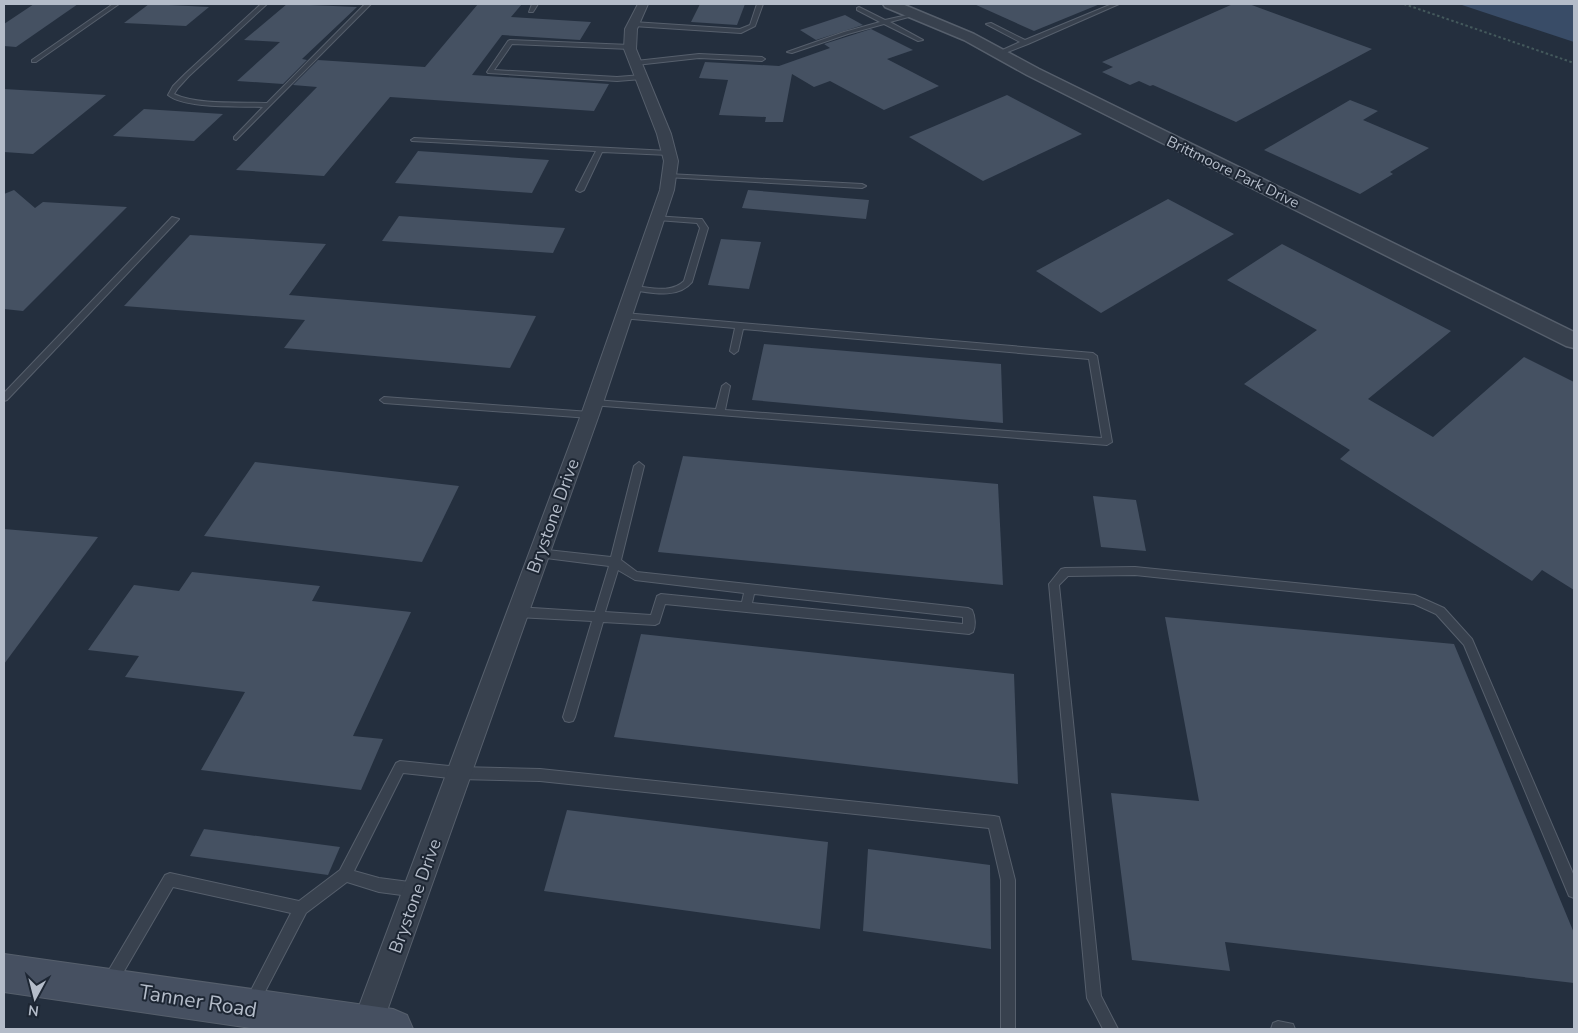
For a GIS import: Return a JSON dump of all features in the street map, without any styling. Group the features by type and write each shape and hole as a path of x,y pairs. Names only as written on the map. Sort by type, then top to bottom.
{"main road":[{"name":"Tanner Road","path":"4,973 380,1027"}],"street":[{"name":"Brystone Drive","path":"380,1027 417,890 538,553 592,409 667,190 671,161 664,134 636,62 633,24 643,4"},
{"name":"Brittmoore Park Drive","path":"890,4 1000,53 1051,81 1574,341"}],"lane":[{"path":"34,61 116,4"},
{"path":"264,4 187,74 171,94 175,99 190,101 268,105"},
{"path":"236,138 368,4"},
{"path":"530,10 535,4"},
{"path":"633,24 742,31 752,26 760,4"},
{"path":"1000,53 1116,4"},
{"path":"860,9 920,40"},
{"path":"790,52 914,14"},
{"path":"989,24 1026,42"},
{"path":"636,62 617,79 490,72 510,42 636,62 699,56 762,59"},
{"path":"414,140 669,153"},
{"path":"580,190 599,150"},
{"path":"668,176 862,186"},
{"path":"633,288 674,290 685,286 688,282 704,228 703,223 699,221 657,218"},
{"path":"4,398 175,219"},
{"path":"384,400 720,413 1107,442 1093,356 624,316"},
{"path":"734,351 740,326"},
{"path":"720,413 726,386"},
{"path":"569,717 615,562 639,466"},
{"path":"517,612 655,620 661,599 969,629 968,613 635,576 615,562 538,553"},
{"path":"1111,1029 1094,998 1054,584 1065,572 1135,571 1415,600 1440,611 1468,642 1574,891"},
{"path":"746,608 750,588"},
{"path":"248,1008 302,908 345,875 400,767 459,773 540,774 994,822 1008,880 1008,1029"},
{"path":"345,875 378,885 417,890"},
{"path":"107,987 170,880 302,908"}],"path":[{"path":"1404,4 1574,63"}],"water":[{"path":"1459,4 1574,4 1574,42"}],"building":[{"path":"34,4 78,4 16,47 4,46 4,24"},
{"path":"149,4 209,7 186,26 124,23"},
{"path":"287,4 357,7 302,59 307,60 283,84 237,81 280,42 244,40"},
{"path":"478,4 522,4 511,17 591,22 580,40 502,35 472,75 609,84 594,111 390,97 324,176 236,170 317,87 293,85 318,60 425,67"},
{"path":"700,4 745,4 737,25 691,22"},
{"path":"974,4 1100,4 1034,31"},
{"path":"1233,4 1249,4 1372,49 1236,122 1153,85 1150,86 1139,81 1130,85 1102,72 1113,67 1102,62"},
{"path":"845,15 863,25 816,40 800,30"},
{"path":"871,29 913,50 887,59 939,86 884,110 830,81 814,87 792,74 783,122 765,122 766,117 719,115 728,80 699,78 705,62 779,66 830,48 824,44"},
{"path":"4,89 106,95 33,154 4,152"},
{"path":"1007,95 1082,134 983,181 909,137"},
{"path":"1350,100 1378,111 1363,120 1429,148 1390,172 1393,174 1360,194 1264,150"},
{"path":"144,109 223,114 194,141 113,136"},
{"path":"418,151 549,160 532,193 395,183"},
{"path":"14,190 35,208 43,202 127,207 23,311 4,309 4,194"},
{"path":"748,190 869,200 866,219 742,208"},
{"path":"1168,199 1234,234 1101,313 1036,271"},
{"path":"399,216 565,228 553,253 382,241"},
{"path":"190,235 326,244 289,295 536,316 510,368 284,348 305,320 124,306"},
{"path":"721,239 761,242 749,289 708,285"},
{"path":"1282,244 1451,331 1368,399 1433,437 1524,357 1574,382 1574,590 1542,570 1532,581 1340,459 1350,450 1244,384 1317,330 1227,280"},
{"path":"764,344 1001,364 1003,423 752,400"},
{"path":"683,456 998,484 1003,585 658,552"},
{"path":"255,462 459,486 422,562 204,536"},
{"path":"1093,496 1136,500 1146,551 1101,547"},
{"path":"4,529 98,537 4,664"},
{"path":"192,572 320,586 312,601 411,612 353,736 383,739 361,790 201,770 245,692 125,677 139,656 88,650 134,585 179,591"},
{"path":"1165,617 1454,644 1574,933 1574,983 1225,942 1230,971 1132,960 1111,793 1199,801"},
{"path":"641,634 1014,674 1018,784 614,737"},
{"path":"567,810 828,842 820,929 544,891"},
{"path":"204,829 340,847 328,875 190,856"},
{"path":"868,849 990,865 991,949 863,931"}]}
